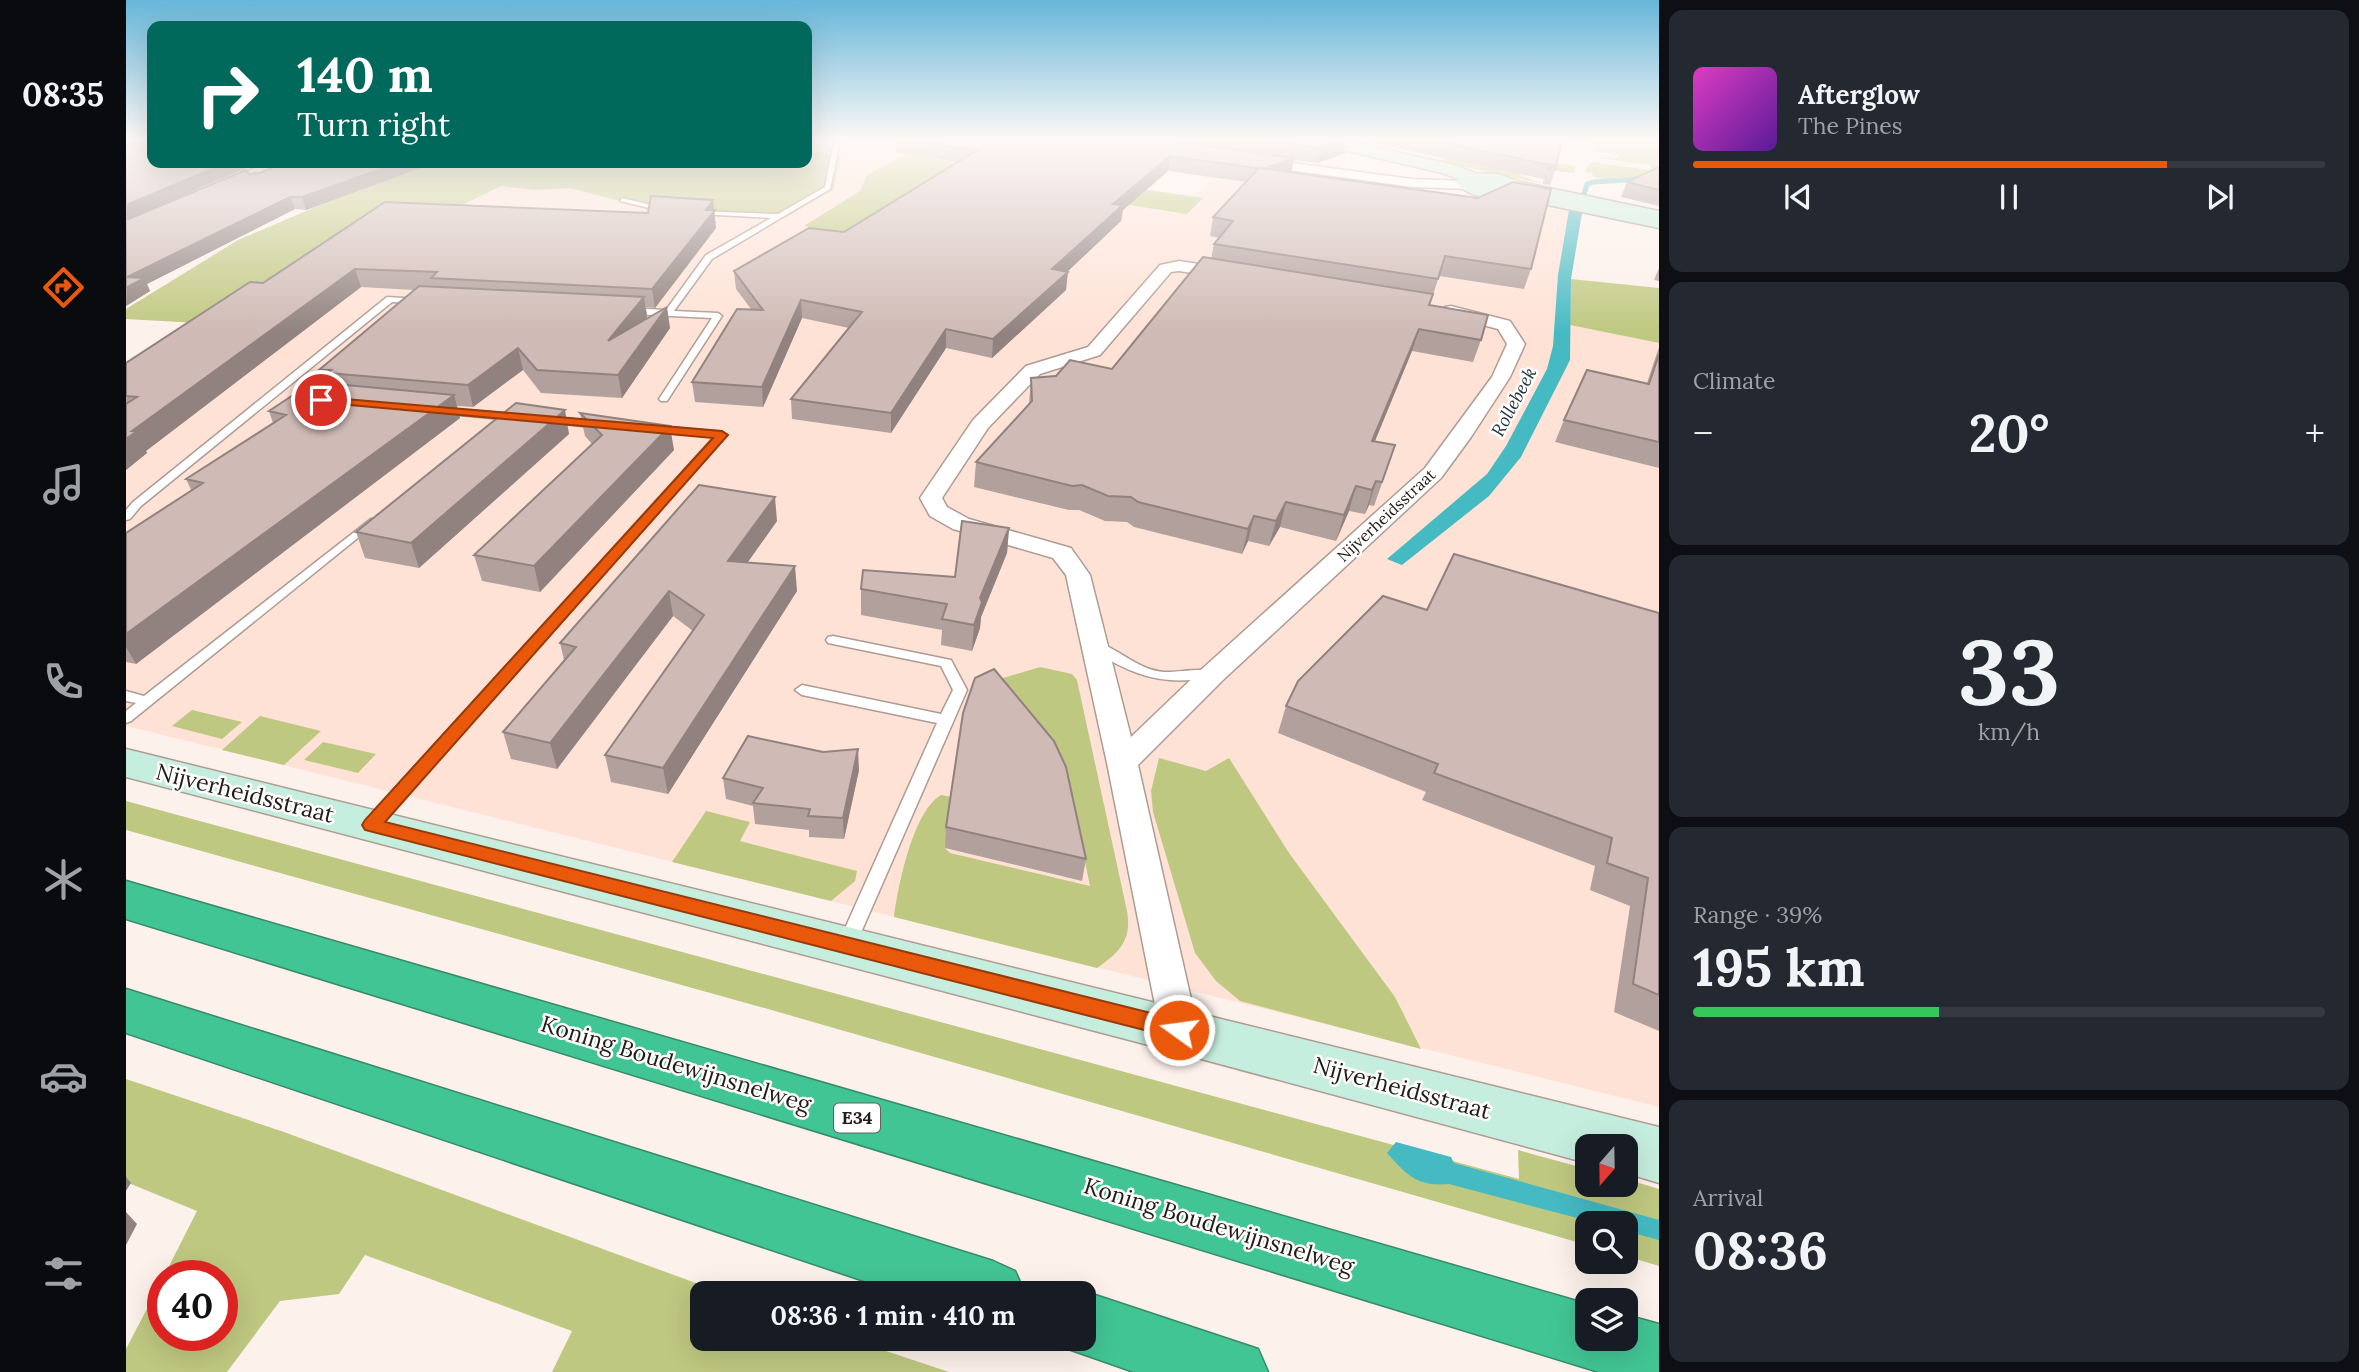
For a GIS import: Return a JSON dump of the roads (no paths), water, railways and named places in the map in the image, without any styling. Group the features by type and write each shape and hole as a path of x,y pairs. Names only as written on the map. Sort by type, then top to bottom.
{"highway":[{"name":"Koning Boudewijnsnelweg","path":"126,900 1575,1332"},
{"path":"126,1011 956,1281"},
{"path":"1096,1327 1235,1372"},
{"path":"1638,1351 1659,1357"}],"street":[{"path":"1588,205 1659,220"},
{"path":"1179,1030 1122,763 1078,575 1062,553 961,524 938,511 931,498 980,424 1033,370 1094,351 1166,268 1179,265 1258,279"},
{"name":"Nijverheidsstraat","path":"1122,763 1213,674 1433,472 1464,433 1501,377 1516,344 1504,325 1471,314 1431,308"},
{"name":"Nijverheidsstraat","path":"126,763 1580,1134"},
{"name":"Nijverheidsstraat","path":"1638,1149 1659,1155"}],"lane":[{"path":"646,205 674,211"},
{"path":"668,313 709,257 798,205"},
{"path":"688,211 779,216"},
{"path":"126,517 137,503 390,299 432,302"},
{"path":"613,310 718,316 664,399"},
{"path":"269,395 283,397"},
{"path":"434,410 497,421 516,418"},
{"path":"530,419 612,426"},
{"path":"371,825 722,435 640,428"},
{"path":"126,718 376,517"},
{"path":"833,640 946,663 960,690 846,946"},
{"path":"1095,646 1147,676 1213,674"},
{"path":"802,690 946,720"},
{"path":"126,696 146,701"}],"water":[{"path":"1569,210 1582,213 1571,279 1570,360 1521,457 1489,496 1402,565 1387,559 1487,474 1506,446 1547,369 1553,346 1558,275"},
{"path":"1396,1142 1451,1157 1454,1163 1627,1211 1575,1211 1575,1217 1449,1184 1429,1184 1407,1173 1387,1153"},
{"path":"1638,1214 1659,1220 1659,1240 1638,1234"}],"water label":[{"name":"Rollebeek","path":"1514,402"}]}
